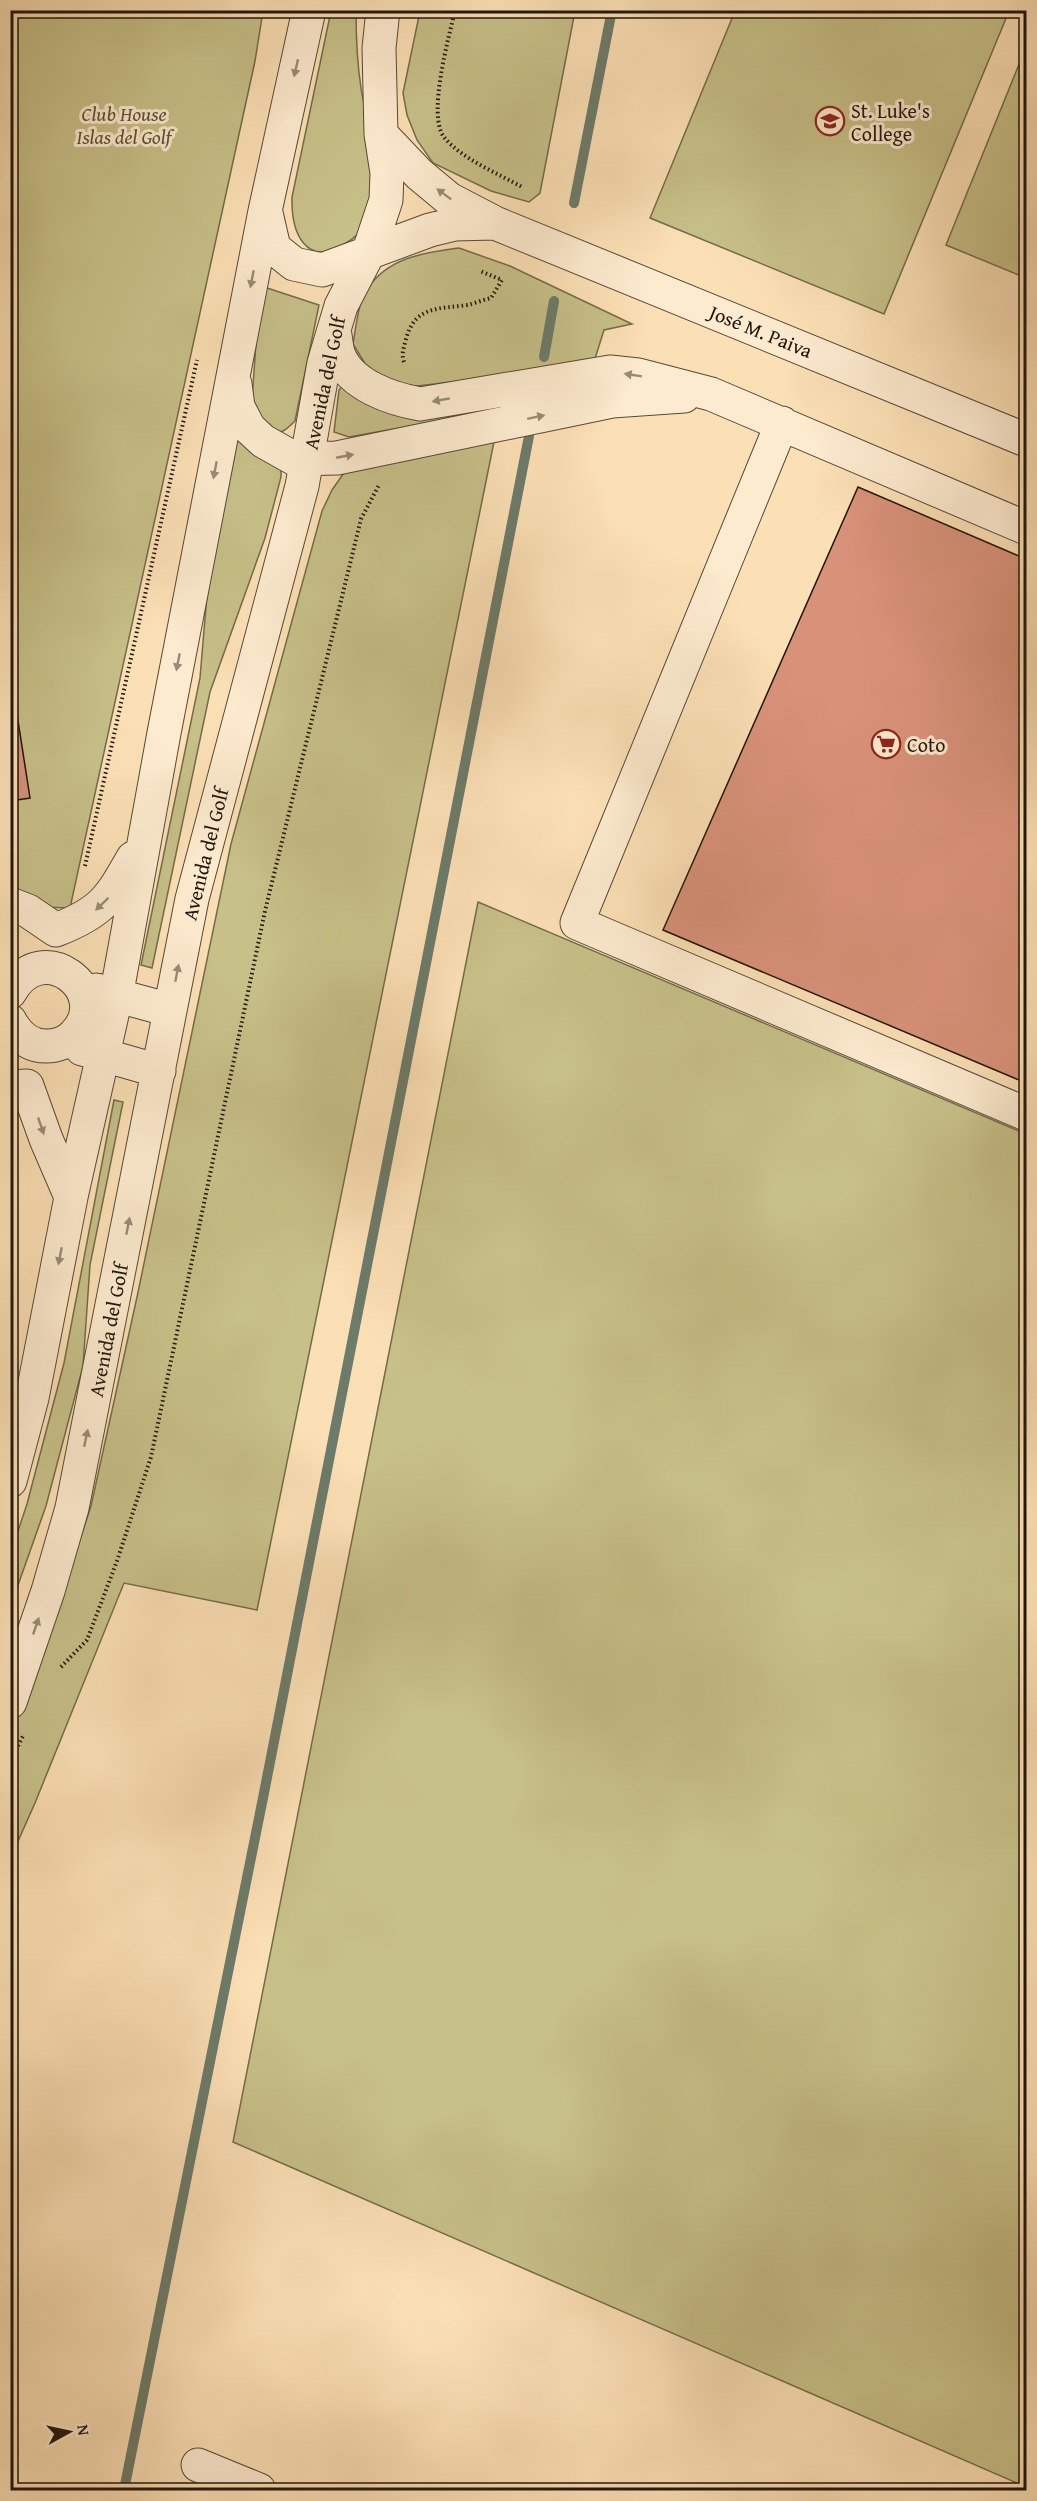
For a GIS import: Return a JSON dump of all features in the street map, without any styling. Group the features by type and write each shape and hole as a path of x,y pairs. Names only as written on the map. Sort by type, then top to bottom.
{"street":[{"path":"10,1481 32,1398 71,1197 116,997 265,210 309,10"},
{"name":"Avenida del Golf","path":"10,1702 48,1591 72,1508 192,899 302,486 324,363 341,306 368,254 386,200 387,173 381,134 379,48 383,10"},
{"name":"José M. Paiva","path":"381,134 419,174 449,199 495,222 1026,441"},
{"name":"José M. Paiva","path":"265,210 274,248 294,264 322,270 430,230 455,224 495,222"},
{"path":"334,330 340,358 352,372 370,389 406,401 420,404 610,372 638,375 711,394 1026,528"},
{"path":"234,373 238,408 249,428 263,441 295,459 337,458 612,401 711,394"},
{"path":"782,423 577,924 1026,1114"},
{"path":"19,976 38,945 56,930 95,911 112,894 145,838"},
{"path":"10,904 28,911 56,930"},
{"path":"14,1029 34,1044 44,1046 63,1043 81,1028 87,1006 79,984 71,975 50,967 19,976"},
{"path":"79,984 116,997 170,1010"},
{"path":"14,1029 19,1087 46,1139 71,1197"},
{"path":"63,1043 159,1071"},
{"path":"198,2465 259,2490"}],"path":[{"path":"455,10 441,71 438,105 442,136 457,150 522,187"},
{"path":"406,401 411,378 402,356 409,329 431,309 469,304 491,298 502,280 480,271"},
{"path":"82,875 198,357"},
{"path":"55,1673 87,1640 117,1562 151,1457 266,911 361,519 380,485 397,470 407,452 406,443"},
{"path":"10,1762 24,1732"}],"green space":[{"name":"Club House Islas del Golf","path":"10,11 263,11 255,61 70,908 40,907 11,898"},
{"path":"331,11 356,11 359,69 372,141 374,174 365,227 346,243 332,250 321,252 311,249 298,234 294,223 292,197"},
{"path":"420,11 575,11 540,193 529,202 491,191 433,163 417,140 407,115 403,93"},
{"name":"St. Luke's College","path":"735,11 1009,11 884,314 650,218"},
{"path":"1026,47 1026,278 946,245"},
{"path":"459,248 510,266 632,324 604,330 593,365 392,389 372,375 353,344 361,301 376,278 396,263 420,255"},
{"path":"264,287 319,305 295,421 277,433 269,433 252,400 258,315"},
{"path":"344,384 585,395 349,437 334,432 339,390"},
{"path":"496,432 257,1610 124,1583 11,1857 11,1735 50,1631 91,1506 231,844 322,511 332,490 346,470"},
{"path":"235,438 240,439 281,468 281,477 265,538 210,692 152,968 141,965 200,678 211,547"},
{"path":"478,902 1026,1134 1026,2487 233,2142"},
{"path":"114,1100 123,1102 90,1265 83,1366 46,1506 11,1605 11,1552 27,1504 64,1363"}],"building":[{"name":"Coto","path":"858,487 1026,559 1026,1083 663,930"},
{"path":"10,669 30,798 10,801"}],"waterway":[{"path":"574,203 612,10"},
{"path":"544,357 554,301"},
{"path":"124,2490 263,1798 529,436"}],"place":[{"name":"St. Luke's College","path":"830,121"},
{"name":"Coto","path":"886,744"}]}
